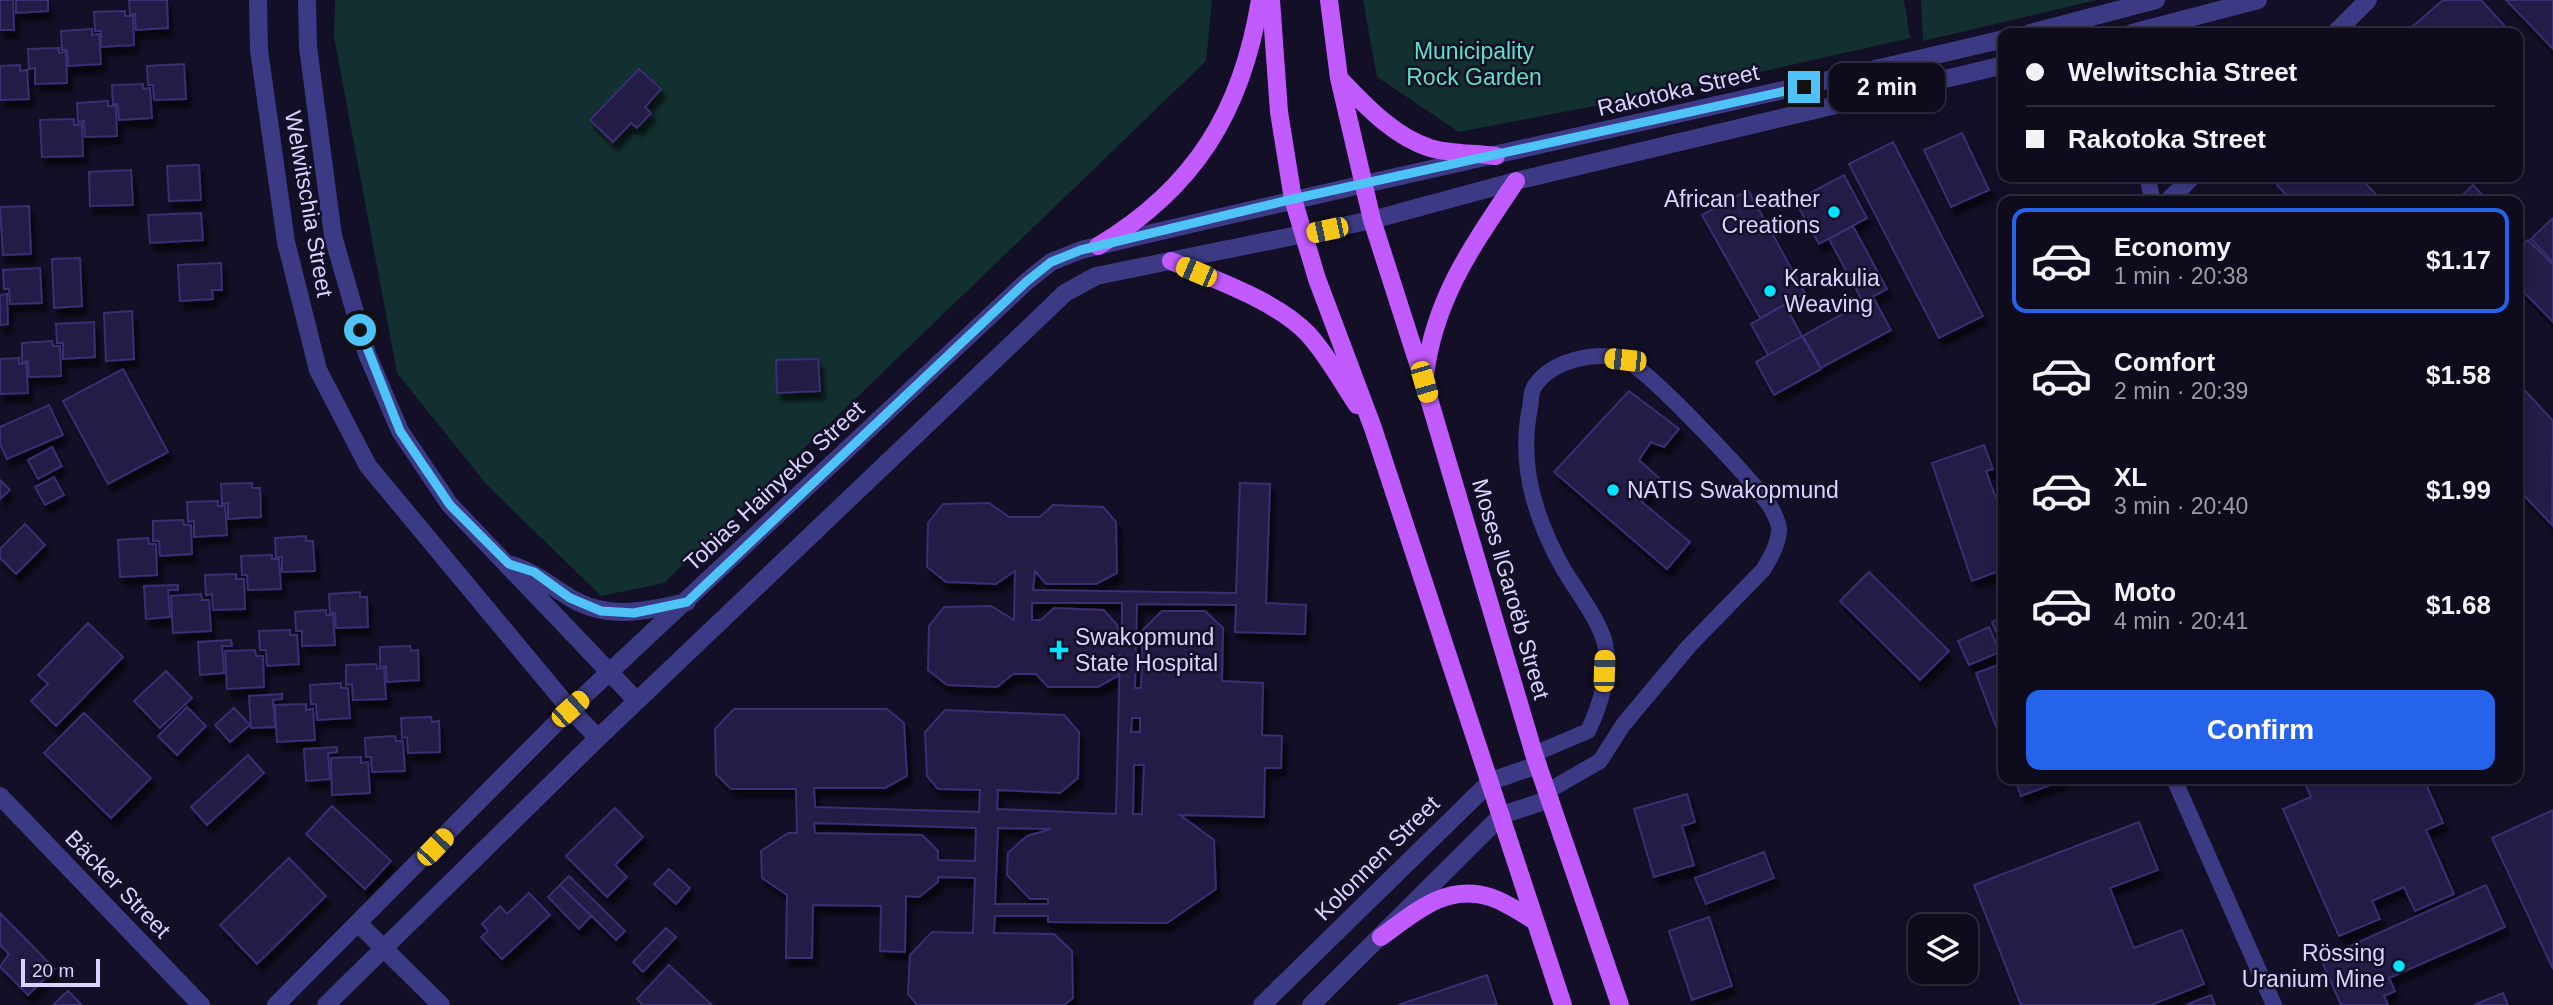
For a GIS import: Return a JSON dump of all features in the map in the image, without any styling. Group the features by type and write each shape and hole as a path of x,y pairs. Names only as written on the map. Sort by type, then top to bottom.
{"main road":[{"path":"1098,246 1158,204 1198,159 1237,94 1248,62 1260,0"},
{"path":"1270,0 1279,112 1293,199 1317,279 1373,428 1563,1005"},
{"name":"Moses ǁGaroëb Street","path":"1329,0 1339,78 1372,220 1424,382 1536,760 1620,1005"},
{"path":"1339,78 1369,109 1401,135 1431,149 1496,156"},
{"path":"1424,382 1429,345 1441,304 1466,254 1516,181"},
{"path":"1171,261 1282,313 1306,332 1327,358 1373,428"},
{"path":"1381,937 1429,901 1451,895 1491,897 1535,921"}],"street":[{"name":"Welwitschia Street","path":"258,0 259,50 286,242 318,370 368,467 570,709 598,738"},
{"name":"Welwitschia Street","path":"307,0 308,47 333,236 367,354 400,431 450,505 509,564 609,675 637,701"},
{"path":"2049,28 2155,0"},
{"path":"2151,28 2258,0"},
{"path":"2340,28 2368,0"},
{"name":"Rakotoka Street","path":"1363,184 1998,40"},
{"path":"327,1005 598,738 1065,293 1096,276 1372,220 1516,181 1998,66"},
{"path":"2173,196 2187,182"},
{"name":"Tobias Hainyeko Street","path":"276,1005 570,709 1026,282 1051,262 1098,246 1363,184"},
{"path":"509,564 534,572 570,598 601,611 634,613 687,602"},
{"name":"Kolonnen Street","path":"1262,1005 1490,781 1536,760"},
{"path":"1311,1005 1502,815 1549,795"},
{"name":"Bäcker Street","path":"0,796 201,1005"},
{"path":"359,924 441,1005"}],"lane":[{"path":"1536,760 1588,731 1603,698 1605,644 1545,534 1533,492 1525,461 1524,434 1534,388 1550,372 1582,356 1625,360 1725,453 1769,504 1780,530 1772,555 1763,570 1689,646 1623,725 1600,761 1549,795"},
{"path":"2176,784 2274,1005"}],"green space":[{"path":"335,0 1212,0 1206,61 664,583 601,596 487,485 397,373 334,37"},
{"name":"Municipality Rock Garden","path":"1363,0 1904,0 1910,38 1708,84 1459,132 1377,77"},
{"path":"1921,0 2097,0 1923,41"}],"building":[{"path":"0,0 13,0 14,30 0,30"},
{"path":"16,0 48,0 48,11 16,13"},
{"path":"129,0 167,0 168,28 136,30 135,14 130,14"},
{"path":"2443,0 2481,0 2506,28 2411,28"},
{"path":"2506,0 2553,0 2553,49"},
{"path":"125,11 125,16 133,16 134,45 101,47 101,31 95,31 94,12"},
{"path":"92,29 92,35 99,34 101,64 68,66 67,50 62,50 61,31"},
{"path":"59,48 59,53 66,52 67,83 35,84 35,68 29,69 28,49"},
{"path":"184,64 186,99 154,100 153,85 148,85 147,66"},
{"path":"20,65 20,71 27,70 29,99 0,100 0,66"},
{"path":"639,69 661,89 645,107 651,113 637,128 631,123 613,142 590,120"},
{"path":"143,84 143,89 150,88 152,118 119,120 118,104 113,104 112,85"},
{"path":"108,101 108,106 116,106 117,136 85,137 84,121 78,122 77,103"},
{"path":"74,119 74,125 82,124 83,156 42,157 40,120"},
{"path":"1962,133 1989,190 1951,207 1924,150"},
{"path":"1893,142 1983,316 1939,338 1849,164"},
{"path":"199,165 201,200 169,201 167,166"},
{"path":"131,170 133,205 90,206 89,172"},
{"path":"1844,175 1867,218 1819,244 1795,201"},
{"path":"2280,182 2364,182 2378,196 2287,196 2277,185"},
{"path":"2473,185 2483,196 2461,196"},
{"path":"1748,190 1805,293 1760,318 1702,215"},
{"path":"29,206 31,254 3,255 0,207"},
{"path":"201,213 203,240 150,243 148,215"},
{"path":"2553,218 2553,262 2531,239"},
{"path":"1853,226 1887,289 1863,302 1829,239"},
{"path":"2528,240 2553,265 2553,322 2523,291 2523,244"},
{"path":"80,258 82,306 54,308 52,259"},
{"path":"221,263 222,290 212,290 213,299 180,301 178,265"},
{"path":"40,268 42,303 10,304 9,289 4,289 3,270"},
{"path":"7,294 8,324 0,325 0,295"},
{"path":"1873,297 1891,330 1821,368 1803,336"},
{"path":"1785,305 1802,336 1768,355 1751,324"},
{"path":"132,311 134,359 106,361 104,313"},
{"path":"94,322 95,357 63,359 63,343 57,343 56,324"},
{"path":"1802,336 1821,369 1774,395 1756,362"},
{"path":"52,341 53,346 60,346 61,376 29,377 28,361 22,362 22,343"},
{"path":"19,358 19,364 26,363 28,393 0,394 0,359"},
{"path":"818,359 820,391 777,393 776,360"},
{"path":"123,369 168,452 108,484 63,401"},
{"path":"2523,388 2553,421 2552,525 2523,494"},
{"name":"NATIS Swakopmund","path":"1629,391 1679,429 1664,447 1651,442 1639,460 1660,479 1642,502 1690,542 1667,569 1554,472"},
{"path":"49,405 63,435 7,459 0,444 0,427"},
{"path":"1984,445 1993,469 1986,471 1998,504 1998,571 1972,581 1932,463"},
{"path":"52,447 62,466 38,479 28,460"},
{"path":"54,477 64,495 45,505 35,487"},
{"path":"0,480 10,490 0,499"},
{"path":"252,483 252,488 260,488 261,517 228,519 228,503 222,504 221,484"},
{"path":"1240,483 1270,484 1266,603 1306,605 1305,634 1235,632 1236,605 1137,604 1135,688 1141,688 1143,630 1162,611 1205,611 1223,628 1222,681 1263,683 1262,735 1282,736 1281,768 1265,768 1264,817 1180,815 1214,840 1216,889 1167,923 1048,922 1048,916 995,916 994,933 1054,934 1072,951 1073,998 1064,1005 917,1005 908,994 910,955 932,932 973,933 975,878 938,877 938,882 919,897 906,896 905,952 880,951 881,906 813,905 812,958 786,958 787,895 762,878 761,851 788,833 797,833 796,789 731,789 716,774 715,729 734,709 887,709 904,723 907,776 885,788 814,788 815,807 979,812 980,790 938,789 927,776 925,732 945,710 1064,715 1079,732 1078,778 1060,793 998,790 997,809 1116,814 1120,654 1118,676 1098,687 1048,687 1036,674 1013,674 997,687 947,685 928,670 929,626 944,607 991,606 1014,620 1015,571 996,584 946,582 927,567 928,523 943,504 989,503 1009,517 1040,517 1053,505 1103,507 1116,522 1117,573 1096,584 1046,584 1035,571 1033,590 1236,593","holes":["1032,603 1122,603 1122,633 1118,633 1117,625 1104,610 1054,608 1041,620 1032,620","1132,718 1140,718 1140,732 1131,732","1134,765 1144,765 1142,814 1133,814","814,823 976,828 975,861 938,860 938,851 922,835 815,833","998,828 1051,829 1027,836 1008,853 1007,875 1030,899 1048,899 1048,904 995,904"]},
{"path":"218,501 218,506 225,506 227,535 194,537 194,521 188,522 187,502"},
{"path":"183,520 184,525 191,525 192,554 160,556 159,541 153,541 153,521"},
{"path":"25,524 45,545 16,574 0,558 0,549"},
{"path":"306,536 306,541 313,541 315,571 282,572 282,557 276,557 275,538"},
{"path":"148,538 149,544 156,544 157,575 120,577 118,540"},
{"path":"272,555 272,559 279,559 281,589 248,590 247,575 242,575 241,556"},
{"path":"1869,572 1949,651 1920,680 1840,601"},
{"path":"236,574 236,579 244,579 245,609 213,610 212,594 206,595 205,575"},
{"path":"178,585 178,590 168,590 170,617 146,619 144,586"},
{"path":"360,592 360,597 367,597 368,627 336,628 335,613 330,613 329,594"},
{"path":"201,594 202,600 209,600 211,631 173,633 171,596"},
{"path":"326,610 326,615 333,615 335,645 302,646 302,631 296,631 295,612"},
{"path":"1998,620 1998,636 1992,622"},
{"path":"88,623 123,657 56,726 31,701 48,684 38,675"},
{"path":"1989,627 1998,653 1969,665 1958,641"},
{"path":"290,630 290,635 297,635 299,664 267,666 266,650 260,650 259,631"},
{"path":"231,640 232,646 222,646 224,673 200,675 198,642"},
{"path":"410,646 411,651 418,650 419,680 387,682 386,666 380,667 380,647"},
{"path":"255,650 256,656 263,656 264,687 227,689 225,651"},
{"path":"376,664 377,669 384,668 386,699 353,700 352,684 346,685 346,665"},
{"path":"1998,665 1998,732 1976,673"},
{"path":"166,671 192,698 160,728 134,701"},
{"path":"341,683 341,688 348,688 350,718 317,720 316,704 311,704 310,685"},
{"path":"282,694 282,699 273,700 275,727 251,728 249,696"},
{"path":"306,704 306,710 313,709 315,740 277,742 275,705"},
{"path":"187,707 206,726 177,755 158,736"},
{"path":"234,708 250,725 230,742 215,725"},
{"path":"84,713 151,778 111,818 44,753"},
{"path":"431,717 432,722 439,721 440,752 408,753 407,737 402,738 401,718"},
{"path":"395,736 396,741 403,741 405,771 372,772 371,757 366,757 365,738"},
{"path":"337,747 337,752 328,753 330,779 306,781 304,749"},
{"path":"248,755 264,773 207,825 191,807"},
{"path":"361,757 361,763 368,762 370,793 332,795 331,758"},
{"path":"2017,784 2053,784 2021,796"},
{"path":"2305,784 2426,784 2443,823 2426,830 2454,894 2415,911 2404,887 2372,901 2380,919 2339,936 2283,809 2311,797"},
{"path":"1687,794 1695,822 1682,826 1694,865 1654,877 1634,809"},
{"path":"332,806 391,861 365,889 306,834"},
{"path":"615,808 643,837 615,865 627,877 607,897 566,856"},
{"path":"2553,810 2553,969 2492,838"},
{"path":"2139,822 2158,870 2110,888 2134,948 2182,930 2204,984 2151,1005 2021,1005 1974,885"},
{"path":"1764,852 1774,878 1706,904 1695,878"},
{"path":"289,858 326,896 257,964 220,925"},
{"path":"669,869 690,888 676,904 654,884"},
{"path":"569,876 625,931 616,940 560,885"},
{"path":"560,885 591,916 579,929 548,897"},
{"path":"2486,885 2505,927 2389,978 2395,991 2384,996 2388,1005 2341,1005 2321,959"},
{"path":"529,893 550,915 502,959 481,937 488,931 482,924 500,906 507,914"},
{"path":"0,913 55,969 28,995 0,967 9,954 0,945"},
{"path":"1709,917 1732,986 1692,1000 1669,931"},
{"path":"666,928 676,937 643,972 633,962"},
{"path":"669,965 712,1005 643,1005 637,999"},
{"path":"1487,975 1497,1005 1398,1005"},
{"path":"68,991 82,1005 53,1005"},
{"path":"2503,993 2508,1005 2474,1005"},
{"path":"2211,995 2215,1005 2186,1005"}],"place":[{"name":"African Leather Creations","path":"1834,212"},
{"name":"Karakulia Weaving","path":"1770,291"},
{"name":"NATIS Swakopmund","path":"1613,490"},
{"name":"Swakopmund State Hospital","path":"1059,650"},
{"name":"Rössing Uranium Mine","path":"2399,966"}],"route":[{"path":"360,330 367,354 400,431 450,505 509,564 534,572 587,607 615,613 634,613 687,602 1026,282 1051,262 1081,250 1293,199 1804,87"}]}
